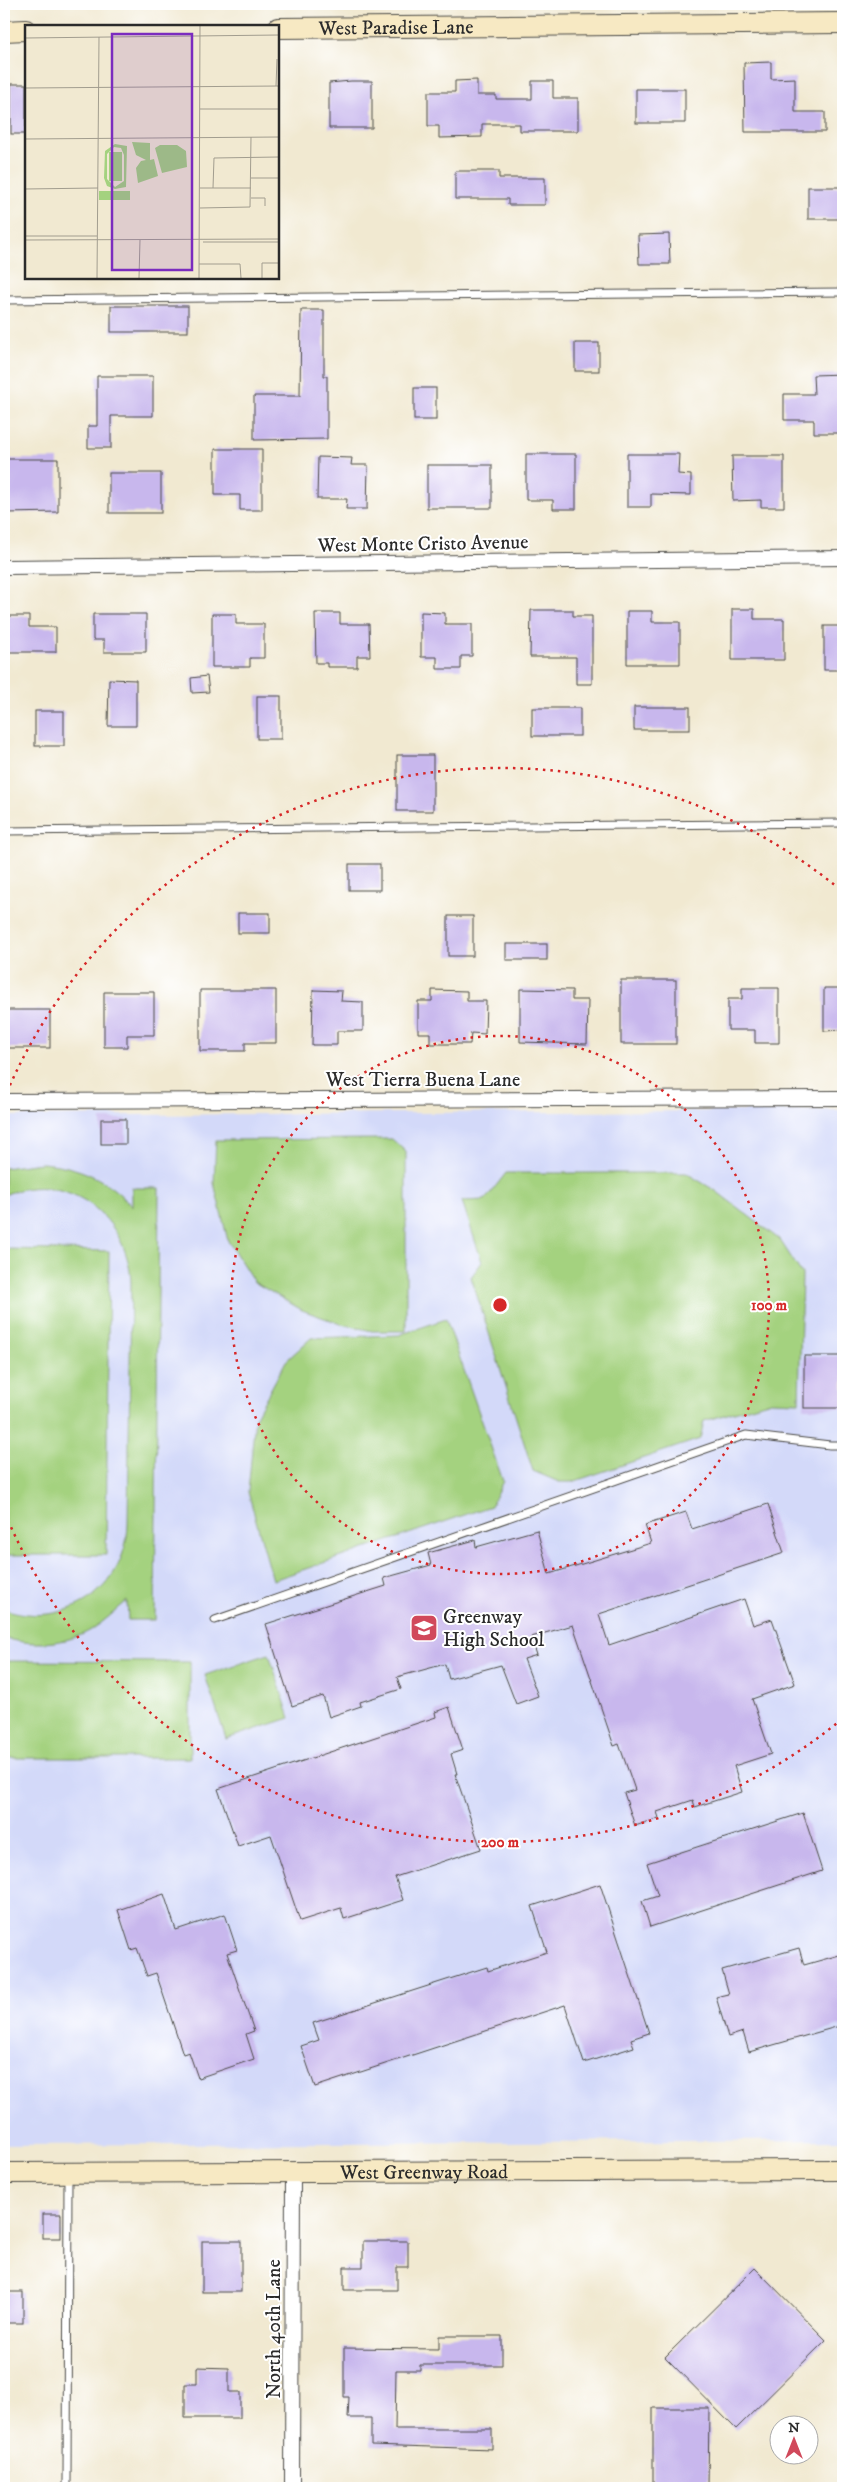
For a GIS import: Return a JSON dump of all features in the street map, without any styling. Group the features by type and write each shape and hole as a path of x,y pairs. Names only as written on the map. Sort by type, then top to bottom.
{"main road":[{"name":"West Paradise Lane","path":"279,28 843,23"},
{"path":"4,30 25,30"},
{"name":"West Greenway Road","path":"4,2173 293,2170 406,2172 843,2170"}],"street":[{"name":"West Monte Cristo Avenue","path":"4,567 843,558"},
{"name":"West Tierra Buena Lane","path":"4,1101 843,1098"},
{"name":"North 40th Lane","path":"292,2488 293,2170"}],"lane":[{"path":"4,300 843,292"},
{"path":"4,831 843,823"},
{"path":"215,1620 746,1435 843,1445"},
{"path":"67,2488 68,2172"}],"shaded area":[{"name":"Greenway High School","path":"843,1110 843,2140 4,2145 4,1116"}],"green space":[{"path":"392,1139 406,1152 406,1331 372,1331 341,1324 302,1310 254,1282 228,1241 214,1183 216,1140"},
{"path":"42,1163 68,1167 92,1176 113,1189 132,1207 132,1188 159,1188 155,1620 128,1620 127,1601 100,1624 81,1635 71,1639 36,1643 4,1638 4,1609 27,1614 49,1614 70,1609 88,1599 104,1585 116,1568 125,1547 128,1524 131,1283 128,1259 119,1238 107,1219 90,1204 71,1194 50,1188 27,1188 4,1195 4,1168"},
{"path":"506,1173 686,1173 716,1191 780,1240 802,1274 799,1402 771,1401 704,1421 700,1439 572,1482 559,1482 533,1471 471,1277 482,1262 462,1201 485,1200"},
{"path":"4,1249 109,1251 106,1555 4,1555"},
{"path":"446,1319 503,1481 491,1506 273,1580 248,1492 255,1418 286,1361 311,1338 399,1335"},
{"path":"269,1654 290,1718 226,1739 205,1675"},
{"path":"4,1661 190,1662 190,1758 4,1758"}],"building":[{"path":"771,62 771,79 795,78 795,112 825,112 825,132 745,132 744,63"},
{"path":"477,80 477,95 496,95 496,99 532,99 532,81 553,81 553,98 578,98 578,131 520,131 520,124 482,124 482,137 439,138 439,126 428,126 428,92 455,92 455,81"},
{"path":"372,81 372,128 329,128 329,83"},
{"path":"11,84 25,84 25,134 11,134"},
{"path":"636,89 685,89 685,123 636,123"},
{"path":"455,171 499,171 499,178 545,178 545,205 508,205 508,199 455,199"},
{"path":"808,187 843,187 843,219 808,219"},
{"path":"669,234 670,264 639,264 638,235"},
{"path":"111,306 188,306 188,332 111,332"},
{"path":"301,310 324,310 324,376 327,376 327,439 254,440 254,396 300,396"},
{"path":"575,343 599,343 599,371 575,371"},
{"path":"843,374 843,433 814,433 814,420 784,420 784,394 814,394 813,375"},
{"path":"97,376 153,376 153,416 111,416 111,448 88,448 88,426 97,426"},
{"path":"414,388 436,388 436,420 414,420"},
{"path":"215,449 262,449 262,510 240,510 240,495 215,495"},
{"path":"526,454 576,454 576,509 553,509 553,500 526,500"},
{"path":"627,454 679,454 678,474 691,475 691,495 651,494 651,507 627,507"},
{"path":"732,456 784,456 784,507 761,507 761,500 733,501"},
{"path":"318,457 352,458 351,465 368,465 367,509 346,509 347,499 317,499"},
{"path":"6,459 58,459 58,512 6,513"},
{"path":"427,465 492,465 492,508 427,508"},
{"path":"109,473 161,473 161,513 109,513"},
{"path":"732,609 754,609 754,619 784,619 784,660 732,660"},
{"path":"531,610 573,610 573,616 592,616 592,684 576,684 576,657 530,657"},
{"path":"627,611 652,611 652,622 680,622 680,664 627,664"},
{"path":"421,612 445,613 445,624 472,624 472,656 461,656 461,669 437,669 437,657 421,657"},
{"path":"315,613 340,613 340,624 369,624 370,656 357,656 357,667 327,667 327,663 316,663"},
{"path":"93,614 146,614 146,652 104,652 104,640 93,640"},
{"path":"212,614 236,614 236,624 264,624 264,658 250,658 250,667 212,667"},
{"path":"7,616 29,616 29,627 56,627 56,652 7,652"},
{"path":"824,626 843,626 843,670 824,670"},
{"path":"207,676 209,692 192,693 191,678"},
{"path":"109,679 136,680 136,726 108,726"},
{"path":"257,696 281,696 281,739 257,739"},
{"path":"634,707 690,707 690,730 634,730"},
{"path":"532,708 580,708 580,736 532,736"},
{"path":"35,711 64,711 64,746 35,746"},
{"path":"397,755 433,755 433,811 397,811"},
{"path":"349,864 380,864 380,890 349,890"},
{"path":"238,913 270,913 270,933 238,933"},
{"path":"448,916 473,916 473,956 448,956"},
{"path":"506,944 547,944 547,960 506,960"},
{"path":"621,980 676,980 676,1044 621,1044"},
{"path":"742,988 779,988 779,1043 755,1043 755,1030 728,1030 728,999 742,999"},
{"path":"824,988 843,988 843,1030 824,1031"},
{"path":"520,989 572,990 572,1000 588,1000 587,1044 520,1042"},
{"path":"200,990 276,990 276,1043 245,1043 245,1051 200,1051"},
{"path":"313,990 342,991 341,1001 363,1002 363,1031 337,1031 337,1045 312,1045"},
{"path":"432,990 467,991 467,1001 486,1001 485,1034 471,1033 470,1044 430,1044 430,1033 418,1033 418,1001 432,1001"},
{"path":"104,992 154,992 154,1035 127,1035 127,1047 104,1047"},
{"path":"4,1010 50,1010 50,1048 4,1048"},
{"path":"101,1119 126,1119 126,1144 101,1144"},
{"path":"804,1356 843,1356 843,1408 804,1408"},
{"path":"768,1504 784,1553 599,1614 609,1645 744,1599 753,1625 772,1619 795,1684 752,1699 771,1754 734,1766 742,1792 695,1807 693,1800 657,1812 659,1818 635,1826 624,1793 635,1790 619,1744 614,1746 573,1625 531,1637 537,1655 524,1659 538,1696 516,1704 501,1665 449,1679 445,1664 397,1677 401,1689 360,1702 361,1706 329,1717 323,1696 292,1706 266,1624 386,1586 384,1578 431,1565 428,1553 475,1540 476,1547 537,1530 549,1574 651,1543 645,1525 686,1512 692,1529"},
{"path":"449,1707 463,1750 451,1754 457,1774 455,1774 481,1849 395,1877 403,1900 344,1919 341,1908 300,1921 271,1835 238,1846 218,1789 436,1717 435,1712"},
{"path":"803,1813 822,1871 650,1927 642,1901 658,1896 647,1863"},
{"path":"600,1884 649,2033 631,2039 634,2047 584,2063 565,2005 315,2087 301,2046 319,2040 313,2023 487,1967 488,1971 547,1952 532,1906"},
{"path":"164,1894 176,1930 225,1914 237,1950 227,1953 254,2031 246,2034 254,2059 198,2078 189,2052 183,2054 156,1973 147,1976 137,1948 131,1950 118,1910"},
{"path":"799,1948 804,1965 843,1954 843,2025 749,2052 743,2032 728,2037 716,1997 729,1994 722,1970"},
{"path":"43,2214 61,2214 61,2238 43,2238"},
{"path":"202,2241 241,2241 241,2292 202,2292"},
{"path":"363,2241 408,2241 408,2267 397,2267 397,2290 344,2290 344,2267 363,2267"},
{"path":"755,2268 826,2340 736,2429 665,2357"},
{"path":"4,2292 23,2292 23,2323 4,2323"},
{"path":"439,2336 502,2336 502,2365 420,2365 420,2370 396,2370 395,2429 492,2429 492,2449 371,2445 371,2418 348,2418 349,2397 344,2397 344,2348 439,2349"},
{"path":"197,2367 229,2368 229,2392 240,2392 240,2418 185,2418 185,2384 197,2384"},
{"path":"653,2408 709,2408 708,2488 653,2488"}],"place":[{"name":"Greenway High School","path":"424,1628"}]}
